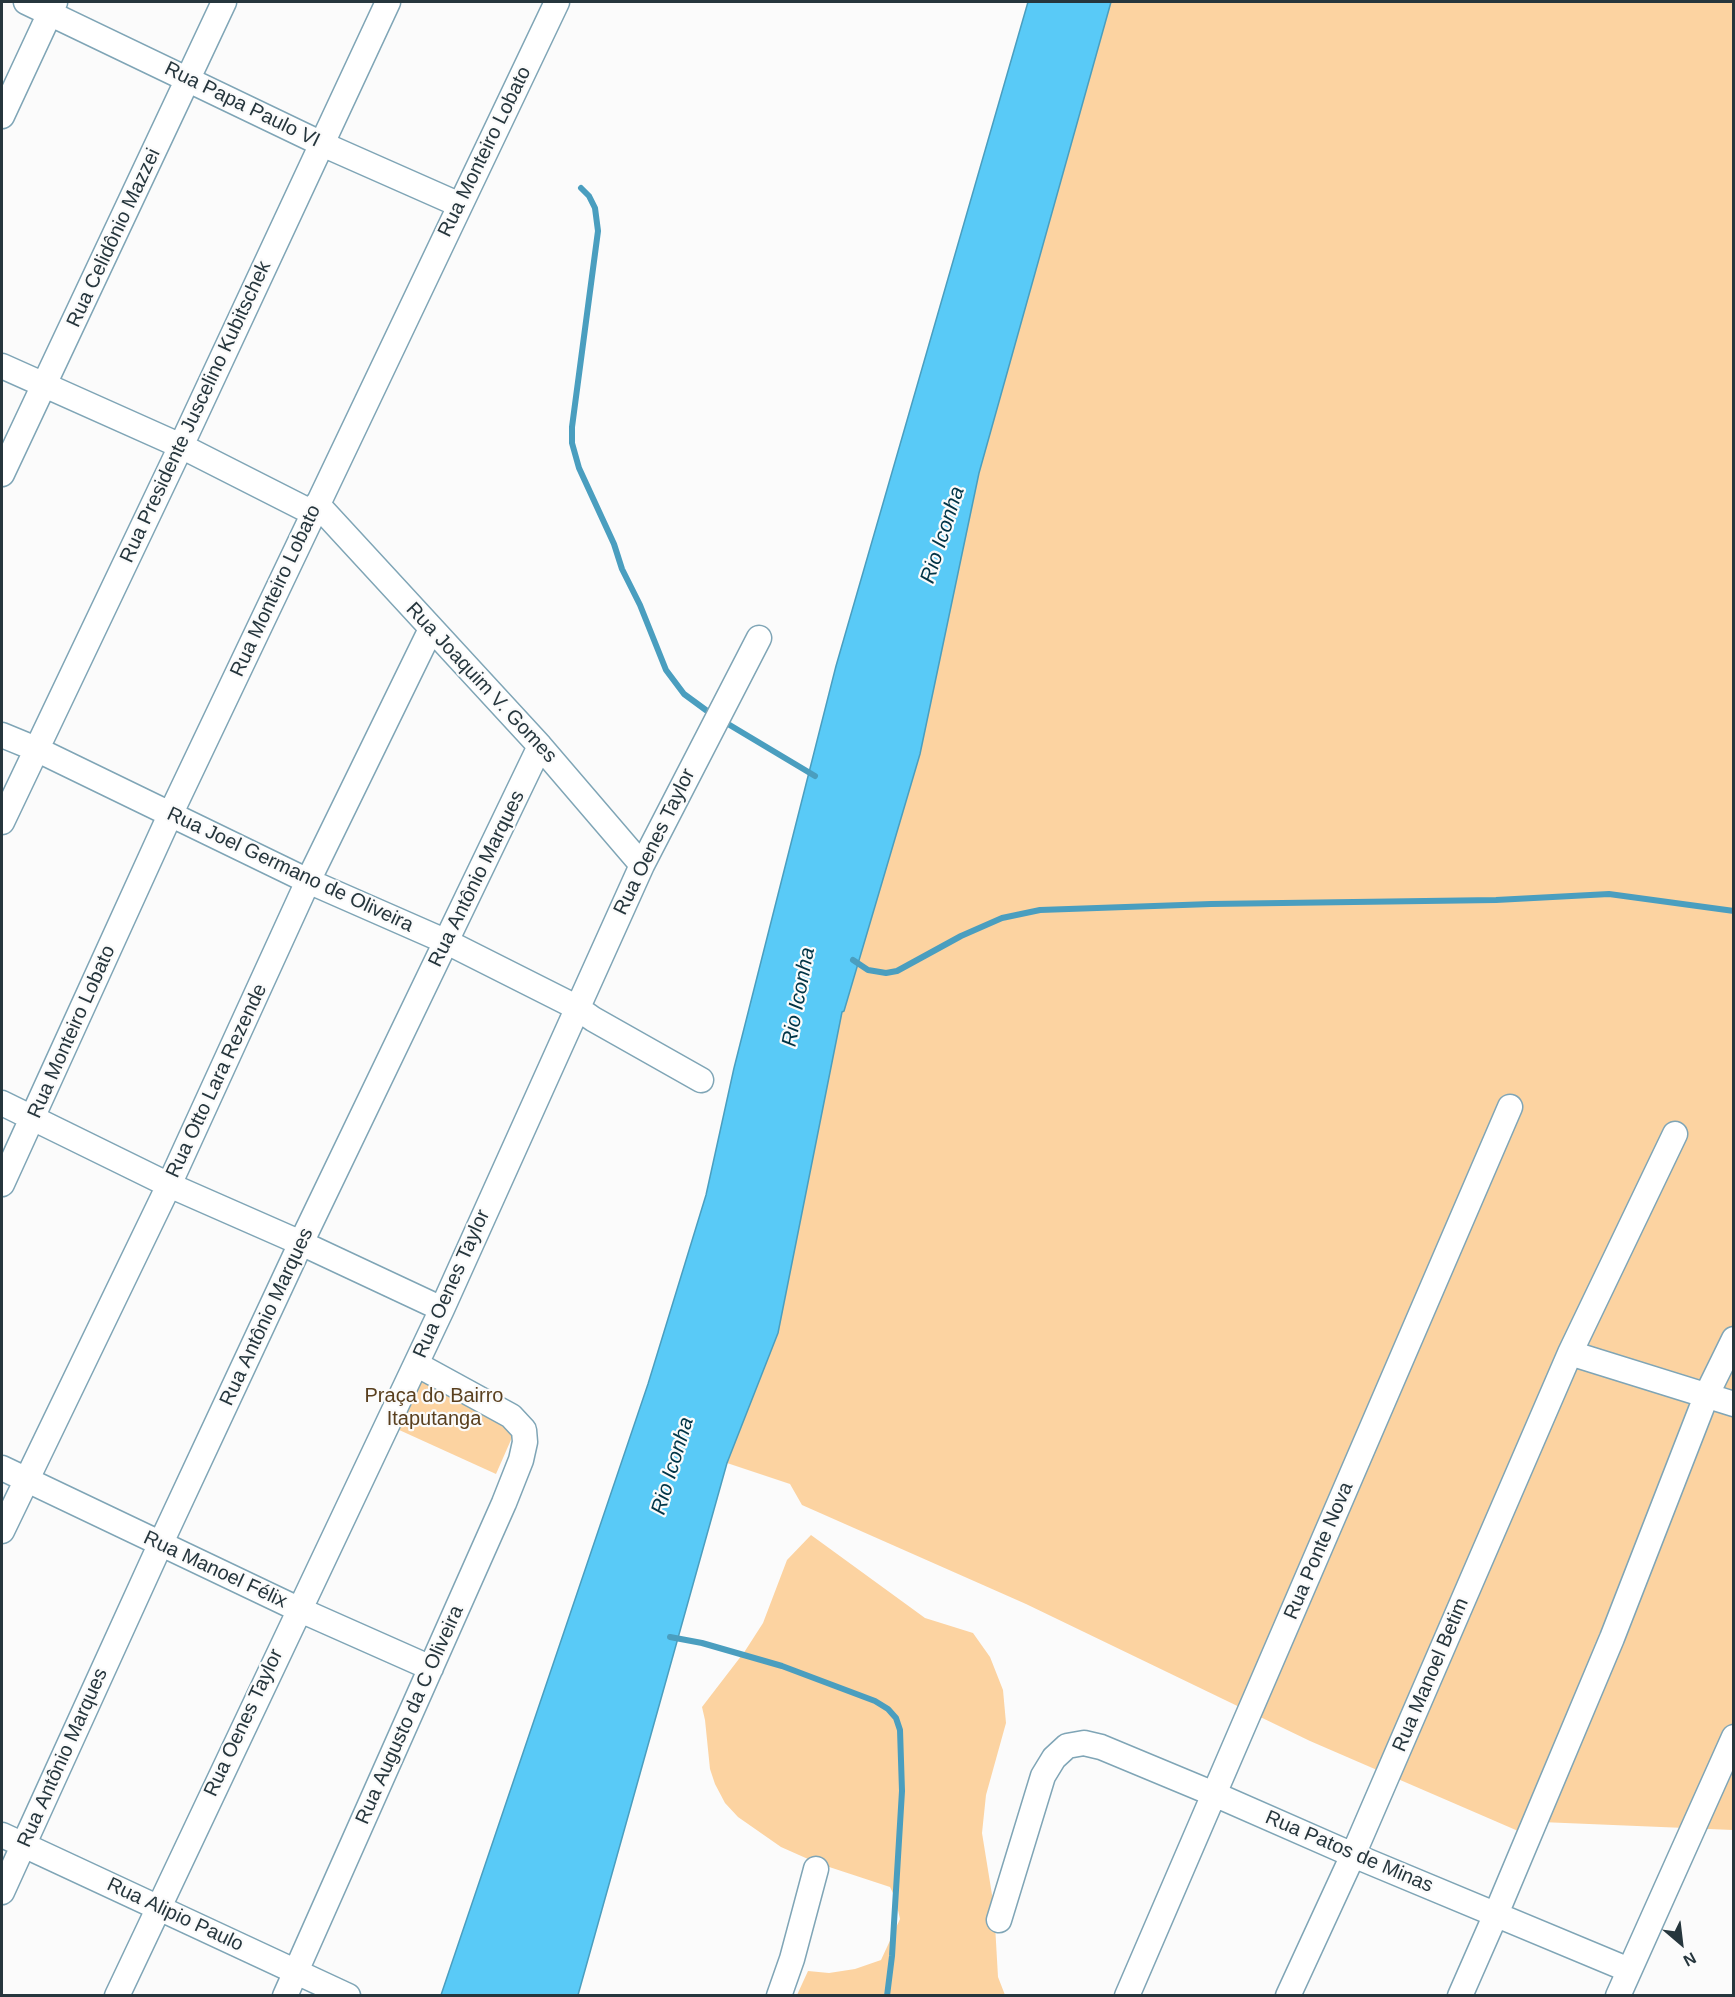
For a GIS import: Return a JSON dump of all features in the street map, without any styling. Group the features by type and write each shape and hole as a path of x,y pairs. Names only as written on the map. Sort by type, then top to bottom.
{"street":[{"name":"Rua Papa Paulo VI","path":"26,2 52,7 322,144 460,205"},
{"name":"Rua Celidônio Mazzei","path":"2,474 224,2"},
{"name":"Rua Presidente Juscelino Kubitschek","path":"2,822 181,446 388,2"},
{"name":"Rua Monteiro Lobato","path":"2,1184 170,814 557,2"},
{"path":"2,116 52,7"},
{"name":"Rua Joaquim V. Gomes","path":"2,366 315,509 540,746 642,865"},
{"name":"Rua Otto Lara Rezende","path":"2,1531 169,1185 308,881 431,629"},
{"name":"Rua Oenes Taylor","path":"117,1995 442,1309 576,1007 642,865 759,638"},
{"name":"Rua Joel Germano de Oliveira","path":"2,735 36,749 308,881 447,942 576,1007 700,1080"},
{"name":"Rua Antônio Marques","path":"2,1892 160,1545 540,746"},
{"path":"2,1103 169,1185 302,1243 442,1309"},
{"name":"Rua Ponte Nova","path":"1127,1995 1510,1107"},
{"name":"Rua Manoel Betim","path":"1288,1995 1353,1854 1570,1353 1675,1134"},
{"path":"1460,1995 1497,1914 1612,1638 1707,1395 1734,1339"},
{"path":"1570,1353 1734,1404"},
{"name":"Rua Augusto da C Oliveira","path":"285,1995 508,1492 525,1442 524,1430 511,1416 416,1364"},
{"name":"Rua Manoel Félix","path":"2,1468 298,1610 431,1668"},
{"path":"1618,1995 1734,1737"},
{"name":"Rua Patos de Minas","path":"999,1920 1043,1776 1054,1758 1067,1746 1084,1743 1101,1747 1214,1794 1629,1970"},
{"name":"Rua Alipio Paulo","path":"2,1835 348,1995"},
{"path":"779,1995 792,1959 816,1869"}],"green space":[{"path":"1111,2 1733,2 1733,1830 1541,1822 1532,1837 1310,1741 1026,1604 802,1505 790,1484 727,1463 778,1333 842,1012 920,754 979,473"},
{"name":"Praça do Bairro Itaputanga","path":"414,1355 521,1417 496,1474 386,1424"},
{"path":"811,1535 925,1618 973,1633 990,1657 1003,1690 1006,1723 986,1795 982,1833 994,1907 998,1977 1005,1995 797,1995 808,1971 829,1973 855,1969 881,1960 900,1919 895,1897 890,1887 817,1863 781,1847 738,1817 725,1803 710,1769 702,1707 745,1651 763,1623 787,1560"}],"water":[{"name":"Rio Iconha","path":"1028,2 1111,2 979,473 920,754 842,1012 778,1333 727,1463 578,1995 441,1995 648,1384 706,1195 734,1068 836,666"}],"waterway":[{"path":"581,188 589,196 595,208 598,231 572,427 572,443 579,468 614,544 622,569 640,605 666,670 684,694 714,716"},
{"path":"723,721 815,776"},
{"path":"853,960 868,970 886,973 897,971 961,936 1002,918 1040,910 1211,904 1496,900 1609,894 1734,911"},
{"path":"670,1637 702,1643 782,1666 875,1701 888,1709 896,1718 900,1730 902,1791 892,1956 887,1996"}]}
